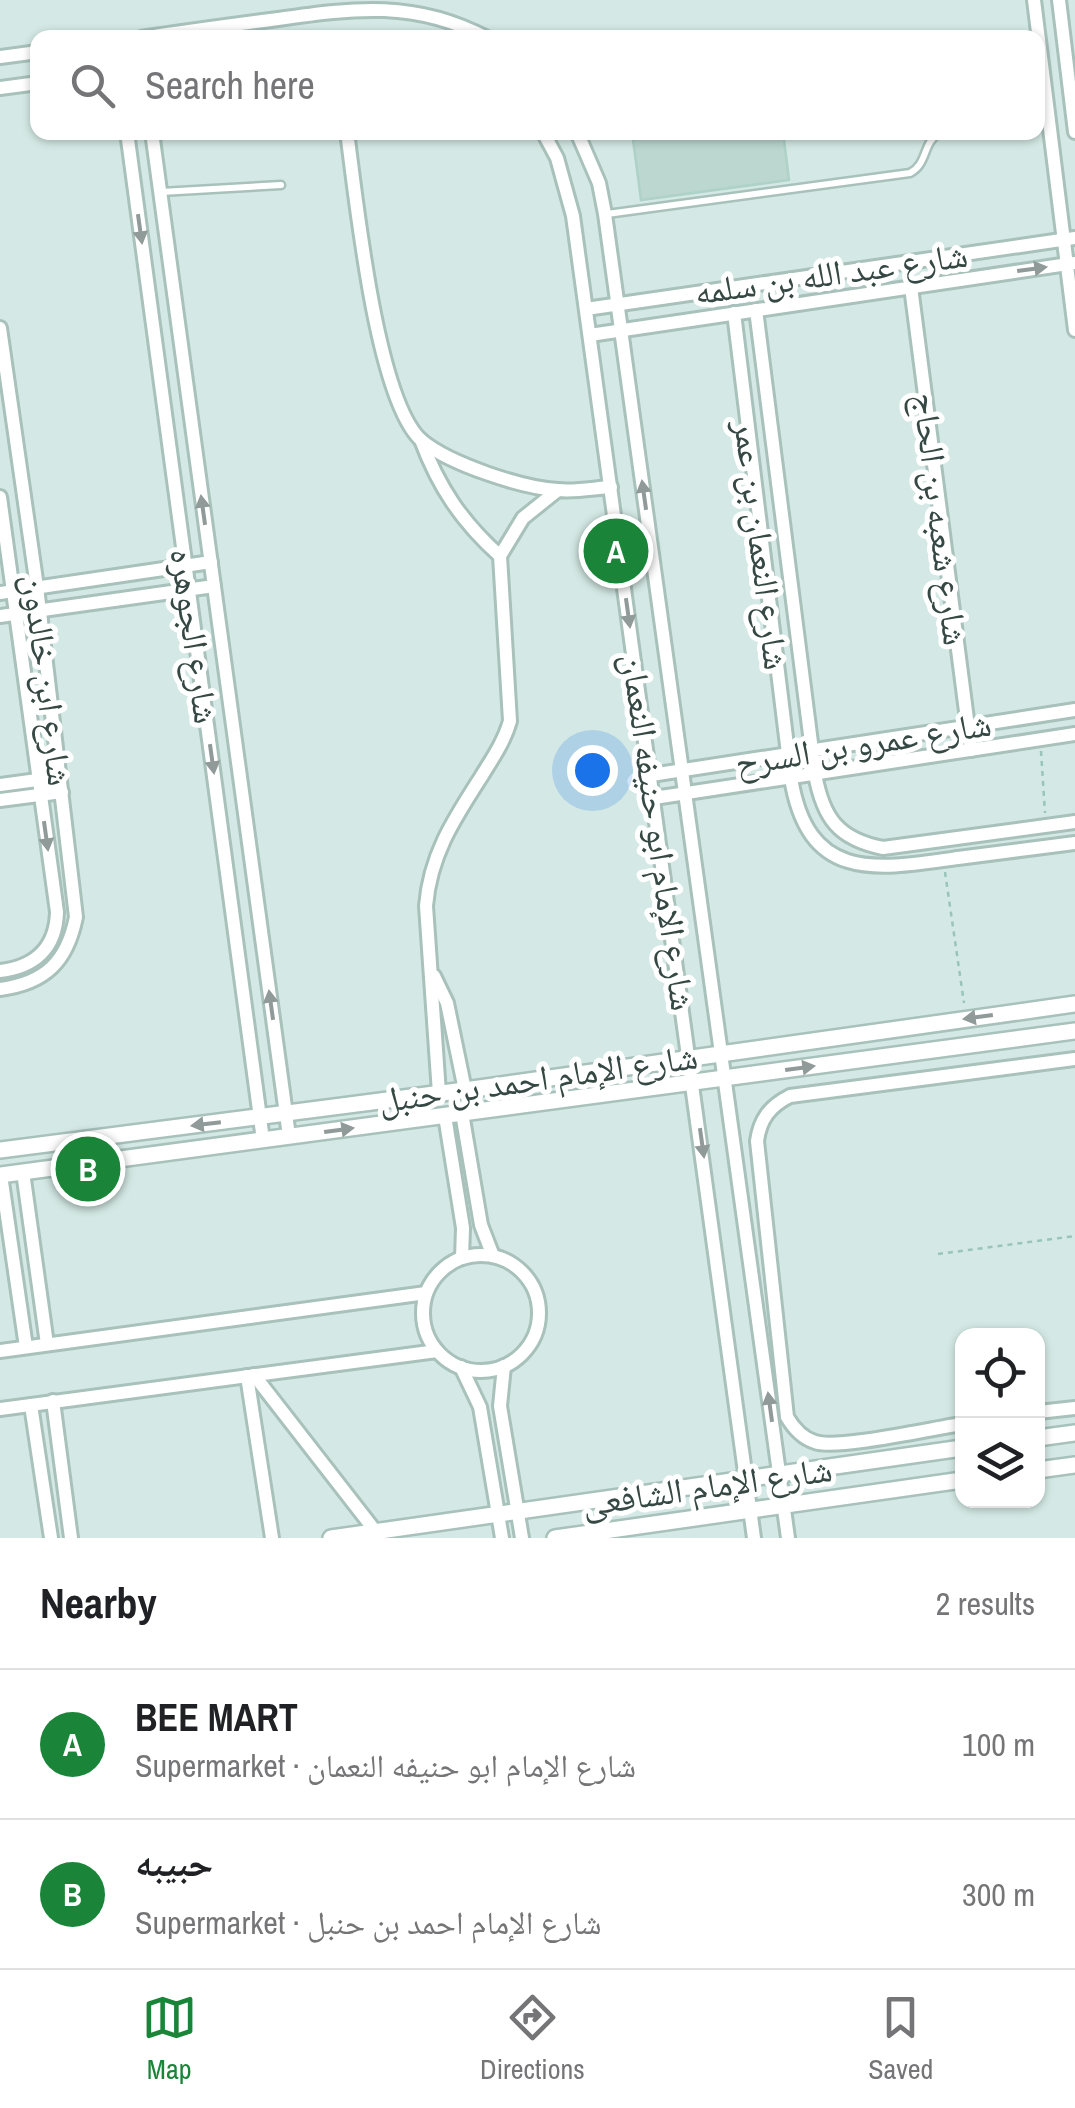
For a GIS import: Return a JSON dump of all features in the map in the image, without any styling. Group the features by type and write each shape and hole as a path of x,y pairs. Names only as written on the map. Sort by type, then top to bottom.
{"street":[{"path":"1034,0 1036,30"},
{"path":"1059,0 1069,29 1075,132"},
{"path":"198,30 360,7 424,13 471,30"},
{"path":"0,57 30,53"},
{"path":"0,88 30,84"},
{"path":"1045,124 1069,238 1075,330"},
{"name":"شارع الجوهره","path":"127,140 263,1140"},
{"name":"شارع الجوهره","path":"153,140 289,1136"},
{"path":"348,140 374,316 403,411 422,440 434,474 451,504 473,532 500,556"},
{"name":"شارع الإمام ابو حنيفه النعمان","path":"546,140 567,186 590,335 754,1538"},
{"name":"شارع الإمام ابو حنيفه النعمان","path":"581,140 599,183 606,214 788,1538"},
{"name":"شارع عبد الله بن سلمه","path":"586,309 1069,238"},
{"name":"شارع عبد الله بن سلمه","path":"590,335 1071,263"},
{"name":"شارع شعبه بن الحاج","path":"911,287 971,750"},
{"name":"شارع النعمان بن عمر","path":"756,310 815,774 827,815 842,832 861,843 883,848 1075,822"},
{"name":"شارع النعمان بن عمر","path":"734,313 791,778 802,824 828,852 864,866 944,860 1075,842"},
{"name":"شارع ابن خالدون","path":"0,328 6,409 40,610 76,917 71,940 46,974 25,986 0,989"},
{"path":"422,440 499,478 558,490 611,487"},
{"path":"439,1093 426,906 428,879 436,853 501,746 510,722 500,556 523,518 558,490"},
{"name":"شارع ابن خالدون","path":"0,496 6,592 16,614 56,926 43,953 32,963 0,971"},
{"path":"6,592 210,562"},
{"path":"0,616 214,586"},
{"name":"شارع عمرو بن السرح","path":"651,775 1075,710"},
{"name":"شارع عمرو بن السرح","path":"654,798 1075,734"},
{"path":"0,785 59,776"},
{"path":"0,800 62,792"},
{"path":"433,974 447,1003 465,1090"},
{"name":"شارع الإمام احمد بن حنبل","path":"0,1150 465,1090 1075,1004"},
{"name":"شارع الإمام احمد بن حنبل","path":"1,1175 1075,1030"},
{"path":"955,1425 826,1445 813,1442 794,1428 787,1417 759,1127 777,1103 790,1096 1075,1060"},
{"path":"462,1113 481,1225 494,1256"},
{"path":"444,1116 463,1228 462,1258"},
{"path":"23,1172 47,1344"},
{"path":"1,1175 4,1225 26,1347"},
{"path":"494,1256 510,1262 534,1289 538,1325 520,1356 504,1366 483,1370 462,1367 437,1351 430,1341 422,1317 426,1292 447,1265 462,1258 494,1256"},
{"path":"0,1351 426,1292"},
{"path":"0,1409 437,1351"},
{"path":"504,1366 500,1406 522,1538"},
{"path":"462,1367 480,1407 502,1538"},
{"path":"250,1376 376,1532"},
{"path":"250,1376 272,1538"},
{"path":"54,1402 71,1538"},
{"path":"31,1404 51,1538"},
{"path":"1045,1411 1075,1408"},
{"path":"1045,1437 1075,1433"},
{"name":"شارع الإمام الشافعى","path":"332,1538 955,1449"},
{"path":"1045,1469 1075,1465"},
{"name":"شارع الإمام الشافعى","path":"555,1538 955,1481"}],"lane":[{"path":"606,214 910,173 921,165 930,140"},
{"path":"160,192 281,185"}],"path":[{"path":"1041,740 1046,826"},
{"path":"944,860 966,1019"},
{"path":"938,1254 1075,1236"}],"shaded area":[{"path":"0,0 1075,0 1075,1538 0,1538"}],"building":[{"path":"633,140 784,140 789,180 641,200"}],"place":[{"name":"BEE MART","path":"616,551"},
{"name":"حبيبه","path":"88,1169"}]}
